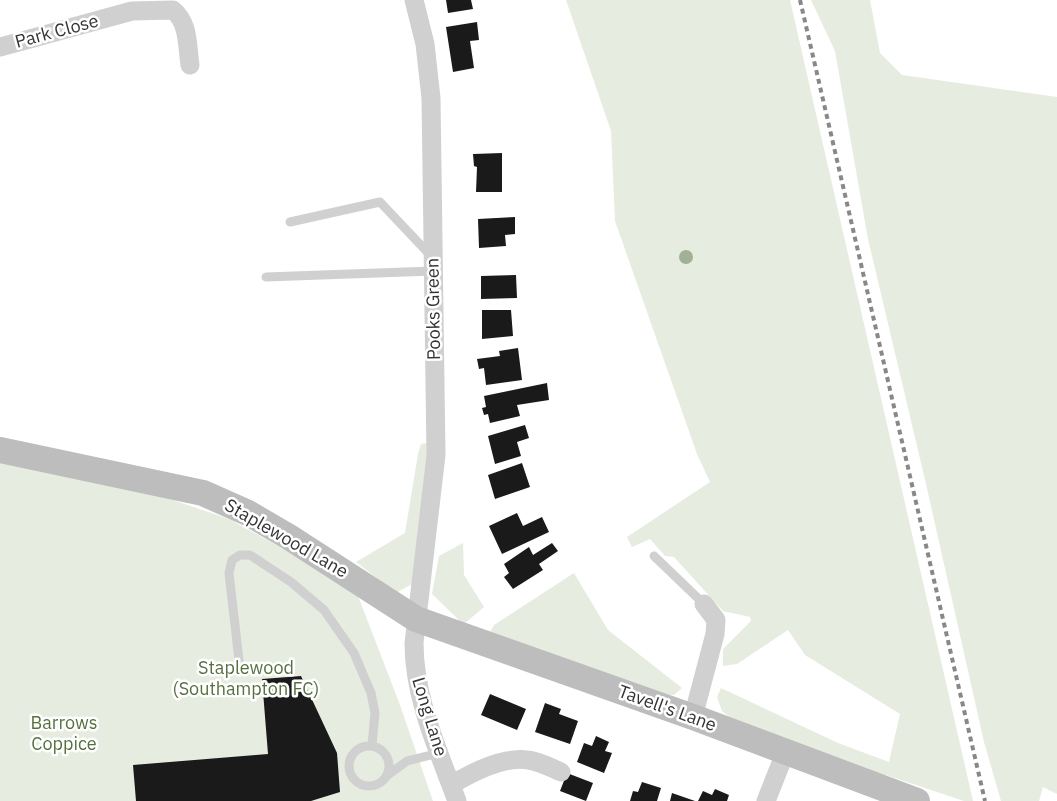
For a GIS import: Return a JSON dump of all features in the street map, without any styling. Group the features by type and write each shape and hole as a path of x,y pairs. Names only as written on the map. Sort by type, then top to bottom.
{"street":[{"name":"Pooks Green","path":"414,0 424,44 431,98 436,455 416,619"},
{"name":"Park Close","path":"0,47 132,11 173,10 181,16 185,27 190,65"},
{"name":"Staplewood Lane","path":"0,450 203,493 248,513 289,537 416,619"},
{"path":"693,717 715,634 716,620 704,604"},
{"name":"Tavell's Lane","path":"416,619 693,717 917,801"},
{"name":"Long Lane","path":"416,619 414,666 420,695 454,793 476,771 519,760 528,760 561,772"},
{"path":"766,801 785,753"}],"lane":[{"path":"290,222 380,202 433,264"},
{"path":"266,277 433,264"},
{"path":"240,669 229,573 232,560 240,555 250,555 291,582 324,610 354,654 371,693 375,713 372,745"},
{"path":"654,556 704,604"},
{"path":"384,780 389,769 387,756 383,751 372,745 365,745 350,757 349,771 357,783 371,786 384,780 407,760 439,753"}],"green space":[{"path":"566,0 790,0 973,801 964,801 886,775 886,781 738,724 722,711 717,697 721,688 838,743 889,762 900,714 805,655 788,630 737,664 723,666 723,649 751,621 750,617 723,611 674,557 665,556 650,539 632,547 627,537 710,482 697,454 615,221 611,131"},
{"path":"811,0 870,0 880,53 902,75 1057,97 1057,794 1043,787 1039,801 1001,801 984,742 868,239 835,51"},
{"path":"428,443 412,584 396,593 356,562 405,533 418,454 421,444"},
{"name":"Staplewood (Southampton FC)","path":"0,461 84,470 229,519 355,588 400,705 433,801 0,801"},
{"path":"463,543 464,575 484,607 465,623 460,621 432,594 439,556"},
{"path":"574,573 608,630 682,688 674,695 661,695 489,634 494,625"}],"building":[{"path":"446,0 471,0 473,9 448,13"},
{"path":"477,22 479,40 470,41 474,68 453,72 446,27"},
{"path":"502,153 502,192 476,192 477,167 474,166 473,154"},
{"path":"515,217 515,234 505,235 506,246 479,248 478,219"},
{"path":"516,275 517,298 481,299 481,276"},
{"path":"482,310 511,310 513,336 482,339"},
{"path":"518,348 522,380 486,385 484,368 479,369 477,359 500,356 499,351"},
{"path":"547,383 549,400 517,405 520,416 490,423 488,414 484,415 482,408 486,407 484,396"},
{"path":"525,425 529,438 517,442 521,456 495,464 488,436"},
{"path":"522,463 530,487 495,499 488,475"},
{"path":"517,513 523,526 542,517 549,532 502,554 489,526"},
{"path":"552,543 558,551 539,564 543,570 513,589 504,577 509,573 504,564 529,547 533,555"},
{"path":"301,676 337,753 340,792 311,801 136,801 133,765 268,754 262,679"},
{"path":"490,694 526,709 517,730 481,715"},
{"path":"545,703 561,709 559,714 578,721 570,744 535,732"},
{"path":"596,736 609,742 605,751 612,753 604,773 577,762 584,743 592,746"},
{"path":"567,773 593,783 586,801 560,791"},
{"path":"642,782 661,788 657,801 630,801 633,791 638,792"},
{"path":"715,789 729,795 727,801 698,801 703,791 712,795"},
{"path":"672,793 695,801 670,801"}],"railway":[{"path":"800,0 985,801"}],"park label":[{"name":"Barrows Coppice","path":"64,734"}]}
